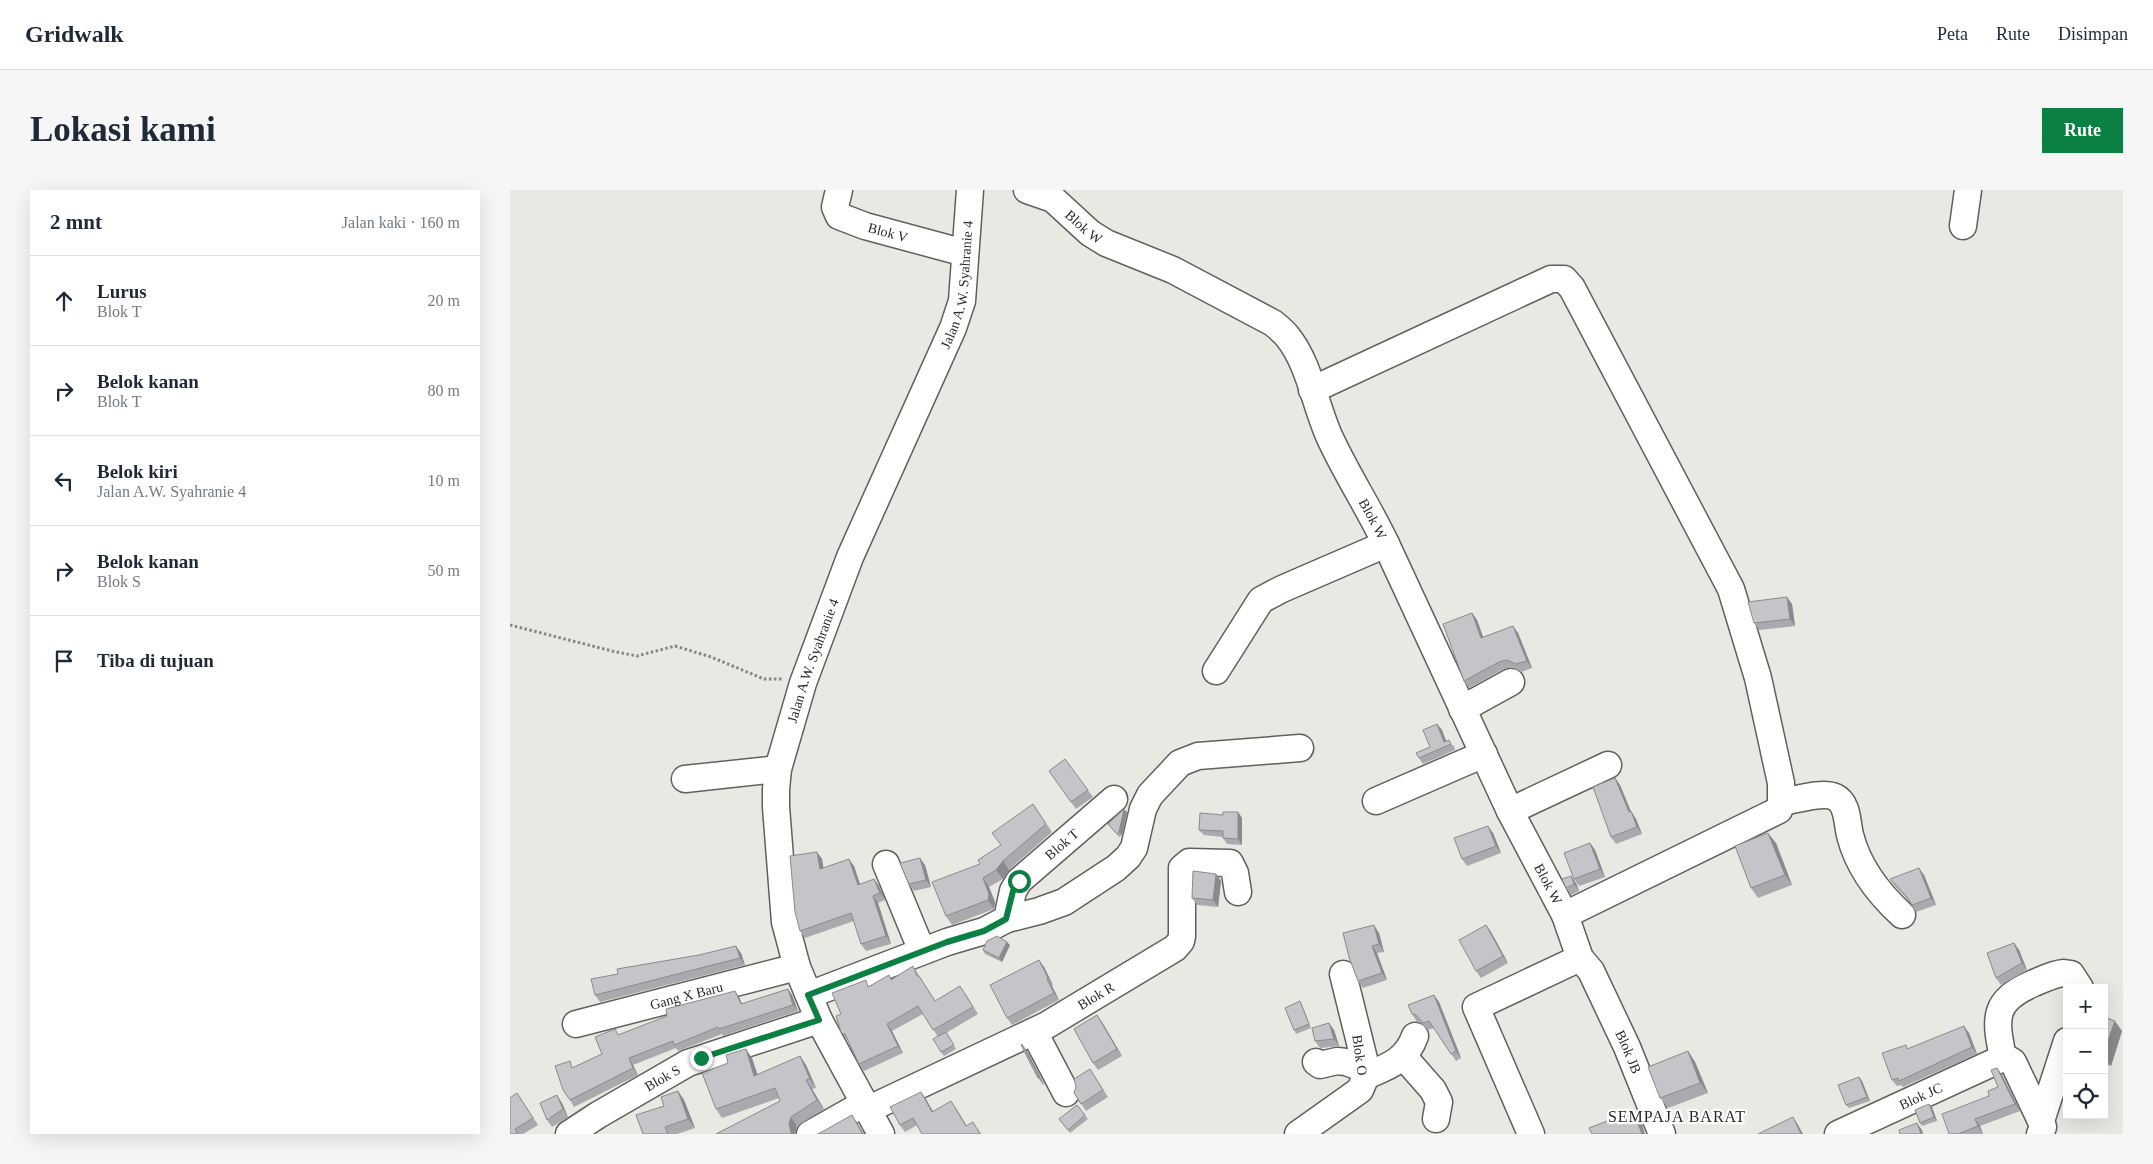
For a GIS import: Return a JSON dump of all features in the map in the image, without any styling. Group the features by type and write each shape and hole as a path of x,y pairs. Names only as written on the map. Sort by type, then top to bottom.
{"street":[{"name":"Blok V","path":"839,190 835,208 839,216 865,226 965,253"},
{"name":"Jalan A.W. Syahranie 4","path":"881,1134 819,1020 796,967 785,922 776,807 778,769 803,683 850,557 953,328 962,301 970,190"},
{"name":"Blok W","path":"1027,190 1053,200 1090,233 1106,243 1174,270 1273,323 1287,335 1297,351 1328,433 1345,470 1370,511 1510,811 1565,915 1586,964"},
{"path":"1962,226 1968,190"},
{"path":"1312,390 1551,279 1564,279 1568,282 1731,589 1758,678 1781,783 1782,802 1778,810 1565,915"},
{"path":"1216,671 1261,600 1386,544"},
{"path":"1462,709 1511,682"},
{"path":"808,995 922,951 984,931 1006,919 1039,911 1064,902 1116,868 1128,857 1134,848 1143,809 1150,795 1180,763 1198,756 1300,748"},
{"path":"1376,801 1484,754"},
{"path":"1510,811 1608,765"},
{"path":"685,779 778,769"},
{"path":"1782,802 1825,795 1836,797 1844,806 1850,836 1860,864 1885,899 1902,915"},
{"name":"Blok T","path":"1006,919 1013,891 1019,881 1114,799"},
{"name":"Blok R","path":"810,1134 865,1107 1034,1032 1175,948 1181,941 1182,868 1185,864 1189,862 1230,863 1235,873 1238,892"},
{"path":"886,864 922,951"},
{"path":"1531,1134 1476,1007 1586,964"},
{"name":"Blok JB","path":"1586,964 1627,1047 1662,1134"},
{"name":"Gang X Baru","path":"576,1024 796,967"},
{"path":"2041,1128 2013,1062 2003,1058 1998,1025 2003,1003 2015,991 2064,972 2071,974 2077,984"},
{"name":"Blok O","path":"1298,1134 1360,1090 1365,1073 1343,974"},
{"name":"Blok S","path":"570,1134 598,1115 688,1063 819,1020"},
{"path":"1034,1032 1066,1092"},
{"path":"1316,1062 1320,1065 1346,1062 1365,1073 1409,1046 1440,1102 1436,1119"},
{"path":"2041,1128 2063,1054"},
{"name":"Blok JC","path":"1838,1134 2003,1058"}],"path":[{"path":"510,625 637,656 675,646 711,657 764,679 781,679 803,683"}],"building":[{"path":"1787,597 1790,619 1754,623 1748,602"},
{"path":"1472,613 1481,638 1513,626 1527,661 1516,664 1507,660 1499,662 1464,681 1443,624"},
{"path":"1437,724 1444,742 1449,740 1451,744 1419,758 1416,753 1430,747 1423,730"},
{"path":"1065,759 1088,790 1071,802 1049,771"},
{"path":"1615,778 1637,827 1611,837 1593,787"},
{"path":"1033,804 1046,824 1003,861 996,870 983,878 989,894 988,900 946,916 932,882 980,864 978,860 1001,845 992,833"},
{"path":"1124,809 1119,832 1117,834 1108,824"},
{"path":"1223,812 1238,812 1238,839 1223,838 1223,831 1199,830 1200,813 1223,815"},
{"path":"1488,826 1496,846 1462,859 1454,838"},
{"path":"1768,833 1785,875 1751,888 1735,846"},
{"path":"1590,843 1600,869 1574,879 1564,853"},
{"path":"817,852 820,869 849,859 858,885 874,879 880,893 873,896 886,936 861,944 851,913 800,931 795,912 790,856"},
{"path":"920,858 926,880 909,884 900,863"},
{"path":"1919,868 1931,898 1912,905 1890,879"},
{"path":"1193,871 1216,874 1213,900 1192,898"},
{"path":"1571,876 1574,884 1566,888 1562,879"},
{"path":"1374,925 1379,944 1372,946 1382,973 1358,981 1343,933"},
{"path":"1486,925 1503,956 1476,971 1459,940"},
{"path":"997,936 1007,942 999,958 983,950 987,941"},
{"path":"2014,943 2022,963 1996,978 1987,953"},
{"path":"736,946 740,958 595,995 591,979 618,974 617,969 699,955"},
{"path":"1039,960 1054,993 1007,1018 990,985"},
{"path":"913,966 917,976 919,976 935,1001 960,986 973,1007 933,1030 918,1006 887,1024 898,1046 859,1064 845,1034 841,1032 836,1016 841,1014 832,993 866,980 868,987 889,975 891,980"},
{"path":"788,989 793,1005 719,1029 718,1027 674,1045 673,1041 629,1058 633,1068 570,1100 563,1090 555,1066 570,1061 572,1068 602,1054 595,1037 615,1029 618,1035 667,1016 666,1009 735,991 741,1004"},
{"path":"1434,995 1456,1051 1451,1054 1429,1021 1423,1023 1416,1015 1412,1014 1408,1005"},
{"path":"1300,1001 1309,1024 1294,1030 1285,1008"},
{"path":"1097,1015 1117,1049 1093,1063 1074,1029"},
{"path":"2108,1018 2115,1021 2108,1041"},
{"path":"1329,1023 1334,1039 1315,1041 1312,1028"},
{"path":"1964,1026 1972,1047 1899,1081 1898,1078 1892,1080 1882,1053 1906,1045 1907,1049"},
{"path":"946,1032 954,1045 941,1052 933,1039"},
{"path":"1021,1045 1039,1077 1038,1078"},
{"path":"746,1049 754,1076 800,1056 810,1079 806,1080 817,1100 791,1117 789,1124 792,1134 716,1134 780,1101 775,1088 716,1109 702,1073 728,1063 726,1055"},
{"path":"1688,1051 1700,1083 1660,1098 1648,1067"},
{"path":"1997,1068 2015,1104 1975,1119 1978,1126 1958,1134 1949,1134 1942,1114 1989,1096 1988,1091 1998,1087 1991,1070"},
{"path":"1090,1069 1103,1090 1081,1104 1074,1093 1076,1087 1074,1079"},
{"path":"1859,1077 1867,1097 1846,1105 1838,1085"},
{"path":"678,1091 688,1119 665,1127 668,1134 643,1134 636,1115 664,1106 661,1097"},
{"path":"921,1092 932,1112 951,1101 966,1126 973,1122 980,1134 922,1134 913,1118 900,1125 890,1107"},
{"path":"517,1093 533,1118 515,1129 518,1134 510,1134 510,1098"},
{"path":"557,1095 563,1109 547,1120 540,1103"},
{"path":"1929,1104 1934,1117 1920,1123 1915,1110"},
{"path":"1077,1105 1085,1115 1068,1130 1059,1119"},
{"path":"1633,1111 1642,1134 1592,1134 1589,1128"},
{"path":"852,1115 864,1134 818,1134"},
{"path":"1793,1117 1801,1134 1758,1134"},
{"path":"1917,1123 1921,1134 1900,1134 1899,1130"}],"district":[{"name":"SEMPAJA BARAT","path":"1677,1116"}],"route":[{"path":"701,1058 819,1020 808,995 947,942 984,931 1006,919 1013,891 1019,881"}]}
